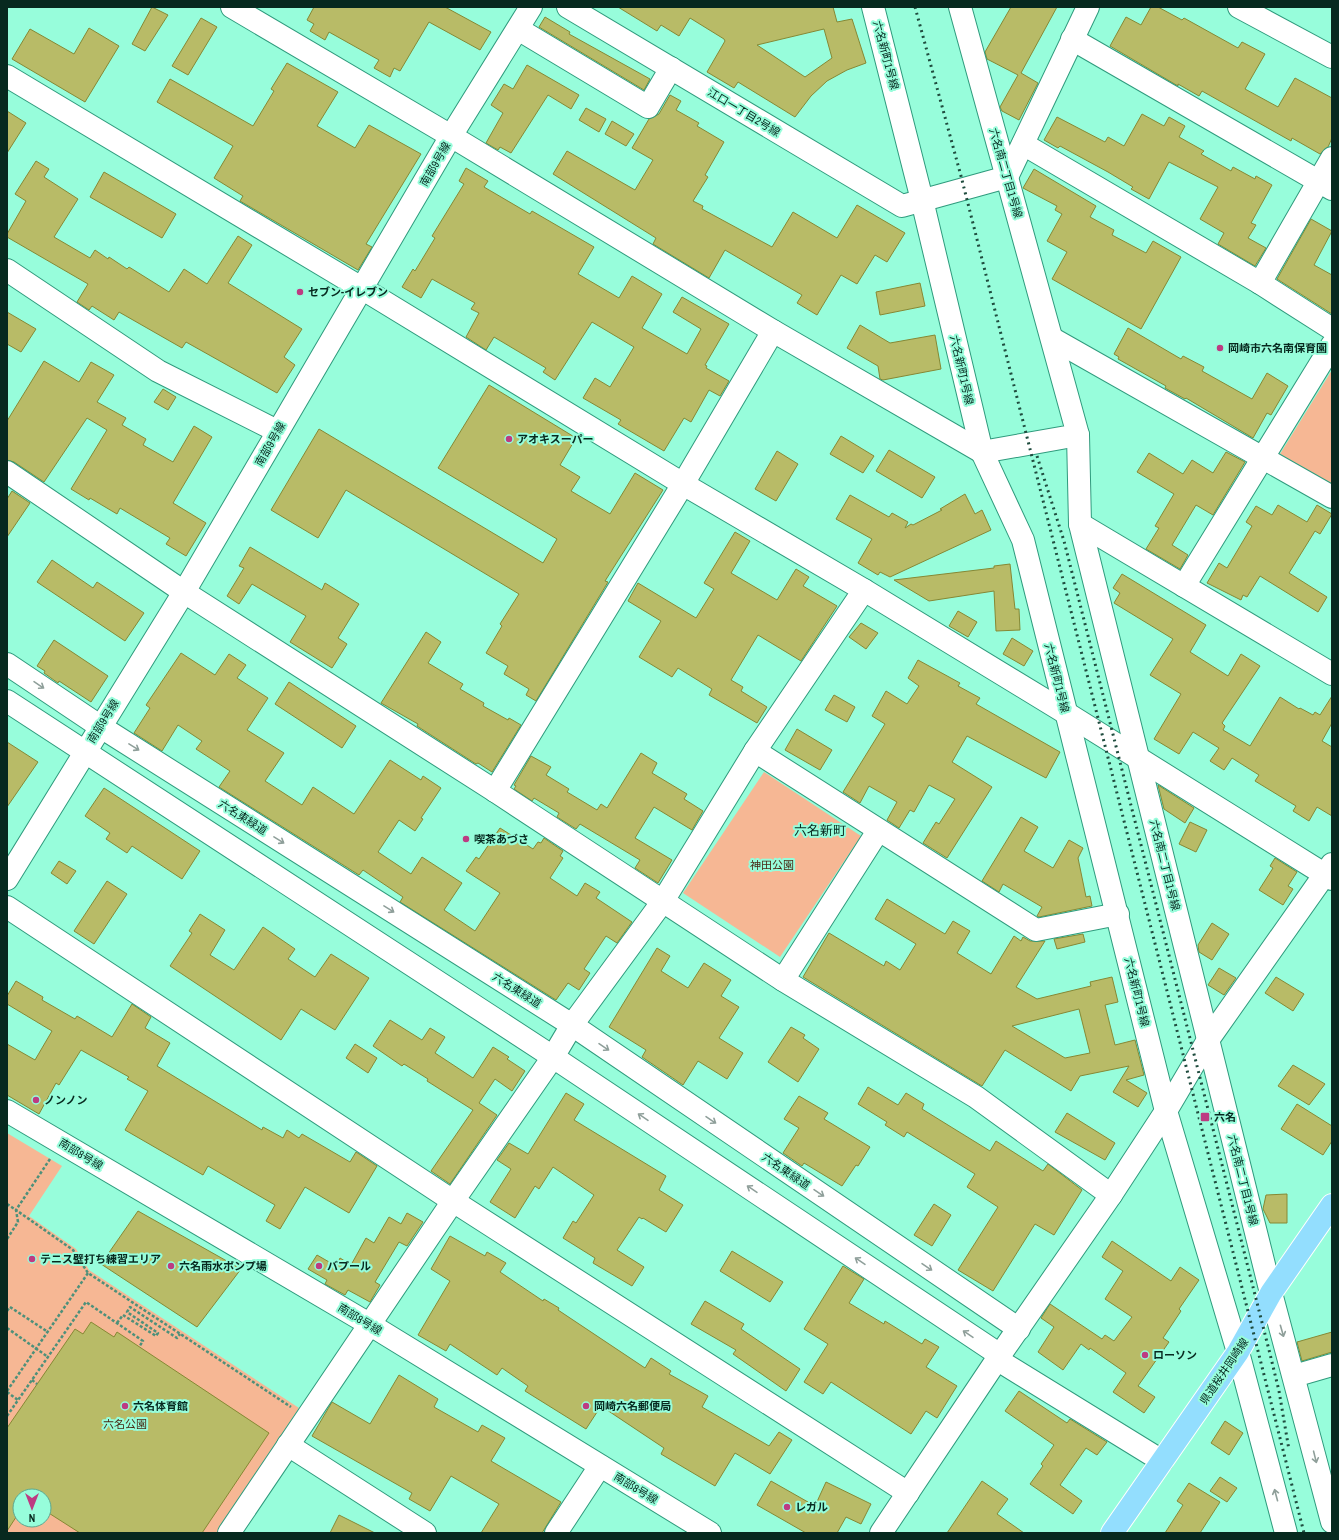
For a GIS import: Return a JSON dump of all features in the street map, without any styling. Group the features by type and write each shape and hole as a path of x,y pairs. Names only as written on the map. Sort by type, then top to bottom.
{"main road":[{"name":"県道桜井岡崎線","path":"1112,1533 1238,1352 1272,1293 1332,1205"}],"street":[{"path":"232,7 451,136 773,331 982,452 1078,435"},
{"name":"南部9号線","path":"7,879 184,592 277,432 363,289 451,136 531,7"},
{"name":"江口一丁目2号線","path":"568,7 902,206 1007,177"},
{"name":"六名新町1号線","path":"873,7 922,200 982,452 1023,540 1118,914 1166,1111 1238,1352 1286,1533"},
{"name":"六名南二丁目1号線","path":"960,7 1053,339 1078,435 1080,524 1208,1040 1332,1522"},
{"path":"1007,177 1088,7"},
{"path":"1239,7 1332,57"},
{"path":"518,29 648,107 671,68"},
{"path":"1072,39 1325,185"},
{"path":"7,76 363,289 683,484 864,590 1138,758 1330,872 1208,1040 1166,1111 1111,1195 1018,1329 881,1533"},
{"path":"1023,144 1260,283 1332,329"},
{"path":"1260,283 1325,185 1332,158"},
{"path":"7,270 158,371 277,432"},
{"path":"495,790 683,484 773,331"},
{"path":"1053,339 1332,497"},
{"path":"1184,586 1332,345"},
{"path":"7,472 184,592 495,790 783,980 976,1097 1111,1195"},
{"path":"1080,524 1332,674"},
{"path":"229,1533 369,1324 553,1057 572,1025 663,901 755,751 864,590"},
{"name":"六名東緑道","path":"7,664 101,726 572,1025 1018,1329"},
{"path":"7,701 553,1057 999,1358 1162,1461"},
{"path":"755,751 878,831 1036,930 1118,914"},
{"path":"783,980 878,831"},
{"path":"7,907 453,1201 908,1493"},
{"name":"南部8号線","path":"7,1111 369,1324 710,1533"},
{"path":"1294,1376 1332,1365"},
{"path":"288,1445 425,1533"},
{"path":"556,1533 600,1466"}],"path":[{"path":"7,1239 18,1222 16,1210 61,1142"},
{"path":"7,1204 73,1250 88,1273 306,1417"},
{"path":"18,1400 7,1392 88,1273"},
{"path":"7,1416 86,1302 144,1340 139,1347"},
{"path":"7,1311 10,1306 48,1332"},
{"path":"117,1323 123,1315 156,1336 158,1332 127,1312 130,1307 177,1338 180,1334"},
{"path":"7,1328 48,1357"},
{"path":"32,1380 37,1384"}],"green space":[{"path":"1332,370 1332,484 1280,454"},
{"name":"神田公園","path":"764,772 861,836 780,957 683,893"},
{"name":"六名公園","path":"7,1133 62,1166 29,1216 76,1249 89,1270 299,1408 218,1533 7,1533"}],"building":[{"path":"152,7 168,15 145,51 132,44"},
{"path":"314,7 445,7 491,32 480,50 429,22 400,71 394,68 390,77 374,68 379,60 329,32 325,40 310,31 314,24 307,20"},
{"path":"618,7 833,7 837,22 852,19 866,63 847,70 827,81 811,96 795,117 738,82 734,88 707,72 725,41 724,39 690,18 679,36 661,25 657,31","holes":["824,29 832,58 805,77 757,45"]},
{"path":"1011,7 1057,7 1021,73 1038,83 1019,120 1002,111 1000,107 1018,75 987,59 985,52"},
{"path":"1151,7 1158,7 1182,20 1184,18 1238,48 1242,42 1265,54 1245,89 1278,107 1295,78 1332,98 1332,138 1328,147 1320,154 1292,138 1291,141 1202,91 1199,96 1178,84 1178,86 1110,46 1126,17 1141,25"},
{"path":"545,17 570,32 569,34 650,79 644,90 539,27"},
{"path":"201,18 217,27 188,75 172,66"},
{"path":"89,28 119,46 85,102 12,59 30,29 74,54"},
{"path":"287,63 338,92 317,126 355,148 369,125 421,154 366,244 372,247 358,270 240,201 243,196 214,178 233,146 157,102 170,79 253,126 274,91 271,89"},
{"path":"527,65 579,95 571,109 548,95 511,153 500,147 498,150 486,143 503,113 491,105 504,84 513,89"},
{"path":"670,95 681,101 676,110 699,123 697,126 724,142 705,175 708,177 693,201 703,206 702,209 772,247 793,212 837,238 857,205 905,233 887,262 875,255 857,284 841,275 817,315 797,303 802,295 725,250 709,278 653,244 656,238 553,174 567,151 635,190 653,160 632,148 649,119 659,114"},
{"path":"586,108 606,119 599,132 579,120"},
{"path":"7,111 26,123 7,153"},
{"path":"1142,114 1164,126 1169,117 1185,126 1179,137 1204,151 1201,154 1231,171 1233,167 1255,179 1256,176 1272,185 1251,223 1256,225 1248,238 1266,248 1255,266 1218,244 1224,233 1200,219 1218,187 1169,162 1149,199 1131,189 1133,187 1108,172 1060,146 1058,148 1044,140 1057,117 1105,142 1108,137 1124,146"},
{"path":"612,121 634,134 626,146 605,134"},
{"path":"36,161 49,169 44,177 78,199 54,237 90,258 95,250 127,269 129,267 169,292 184,269 207,284 238,236 252,245 228,283 302,329 284,357 295,365 277,393 186,342 182,348 119,312 114,320 92,306 89,310 77,302 88,284 7,237 7,234 26,201 15,194"},
{"path":"466,168 488,181 484,187 530,214 532,211 594,247 578,274 619,298 632,276 662,294 642,328 687,354 701,329 673,312 682,297 729,324 705,365 707,366 706,368 729,381 720,396 709,390 691,422 684,418 664,451 618,424 621,420 583,398 595,378 610,387 634,347 592,322 555,380 543,372 546,368 494,337 486,350 466,337 479,313 471,309 475,303 432,279 421,298 402,287 413,269 415,271 435,238 432,236 464,184 459,181"},
{"path":"1034,169 1096,206 1090,217 1114,230 1112,235 1146,253 1153,241 1181,257 1141,329 1052,279 1067,252 1047,241 1062,214 1055,210 1057,206 1023,188"},
{"path":"104,172 176,214 162,238 90,197"},
{"path":"1311,219 1332,231 1314,265 1332,275 1332,314 1277,279"},
{"path":"920,283 925,306 880,315 876,292"},
{"path":"7,312 36,329 21,352 7,344"},
{"path":"860,325 890,343 935,335 941,369 883,380 880,379 878,366 847,348"},
{"path":"1128,328 1181,359 1183,356 1204,367 1202,371 1252,399 1267,373 1288,386 1271,415 1267,413 1253,438 1186,398 1185,399 1165,388 1166,386 1118,359 1119,357 1114,354"},
{"path":"44,361 79,382 91,362 114,375 97,402 126,418 122,425 146,439 143,445 173,462 194,426 212,437 173,503 206,523 186,556 166,544 170,538 120,508 117,514 71,489 107,430 87,418 44,482 14,462 7,460 7,421"},
{"path":"489,385 576,438 560,465 580,477 571,491 610,514 635,473 663,490 605,581 608,582 536,701 526,695 529,689 504,674 508,666 486,653 502,626 500,624 519,594 346,490 318,538 271,510 319,429 543,563 557,539 438,468"},
{"path":"163,389 176,397 168,410 154,402"},
{"path":"841,436 874,456 863,473 830,454"},
{"path":"889,450 935,477 922,498 876,471"},
{"path":"777,451 798,464 776,501 755,489"},
{"path":"1226,452 1245,462 1213,515 1196,505 1172,545 1188,555 1180,569 1146,549 1159,528 1155,526 1174,494 1137,472 1149,453 1183,474 1192,460 1213,473"},
{"path":"12,491 30,503 7,537 7,499"},
{"path":"965,494 975,514 982,510 991,530 890,577 880,572 878,575 858,563 872,539 836,519 850,495 889,517 892,513 908,522 905,528 942,510 940,509"},
{"path":"1278,505 1307,522 1317,505 1332,514 1320,534 1315,531 1289,573 1327,597 1318,612 1260,576 1247,597 1243,595 1241,600 1207,583 1219,563 1227,568 1252,526 1246,522 1256,506 1272,515"},
{"path":"735,532 750,541 731,573 777,600 796,569 809,577 803,586 837,606 801,661 758,635 731,680 743,687 741,691 767,707 757,723 709,695 712,689 678,668 672,677 639,657 661,621 628,601 638,583 696,618 714,589 704,583"},
{"path":"250,547 322,590 325,583 359,604 338,638 347,644 332,668 290,642 306,616 252,584 239,604 227,596 244,568 239,566"},
{"path":"52,560 93,588 97,582 144,613 125,641 37,582"},
{"path":"1010,564 1015,609 1019,609 1020,630 996,631 994,591 929,601 894,580 994,568 994,566"},
{"path":"1122,574 1206,625 1190,652 1228,676 1241,654 1260,666 1222,723 1225,726 1223,730 1250,746 1280,697 1299,709 1300,708 1313,715 1315,712 1320,715 1332,696 1332,723 1322,741 1332,747 1332,816 1317,807 1309,821 1293,811 1296,806 1255,781 1259,775 1232,758 1224,770 1210,761 1219,748 1193,732 1179,754 1154,739 1181,694 1150,675 1173,639 1114,603 1120,593 1113,588"},
{"path":"958,611 977,622 968,637 949,626"},
{"path":"861,623 878,633 866,649 849,637"},
{"path":"426,632 441,642 428,663 463,684 460,689 484,703 483,706 508,720 509,718 521,725 492,772 478,763 476,764 417,726 418,724 381,703"},
{"path":"1012,638 1033,651 1024,666 1003,654"},
{"path":"54,640 108,676 91,702 59,681 58,683 37,666"},
{"path":"181,653 215,675 229,654 246,665 237,678 268,698 247,730 284,753 265,781 302,805 313,787 354,814 390,760 421,780 423,776 441,788 421,818 423,819 415,831 399,820 378,852 411,874 422,857 462,883 444,910 475,931 500,893 466,871 476,857 479,859 500,828 533,849 538,842 541,843 544,838 563,851 560,856 563,858 550,878 577,896 585,883 600,892 596,898 632,922 617,943 606,936 584,969 590,973 579,990 568,983 556,1000 400,902 403,897 363,870 359,875 219,787 230,771 196,749 202,741 178,725 162,751 134,733 150,708 146,705"},
{"path":"918,660 960,683 958,686 980,698 976,704 1060,752 1046,778 967,736 952,762 992,787 947,858 923,843 936,822 939,824 955,799 929,785 914,812 910,810 899,828 887,820 897,802 869,786 860,803 843,792 885,724 872,716 886,691 907,704 919,686 908,678"},
{"path":"289,682 356,726 342,748 275,704"},
{"path":"834,695 855,707 847,722 825,710"},
{"path":"797,729 832,750 820,770 785,750"},
{"path":"7,742 38,762 7,807"},
{"path":"641,753 657,763 652,773 687,794 684,799 703,811 692,830 654,807 635,838 672,860 658,883 635,868 640,860 580,824 576,829 557,817 559,813 534,798 532,801 514,789 516,786 514,785 531,756 551,767 546,775 569,789 567,792 597,810 601,804 607,808"},
{"path":"1158,785 1194,808 1185,823 1164,809"},
{"path":"104,788 200,851 182,879 132,846 127,853 106,839 110,833 85,816"},
{"path":"1021,817 1038,827 1024,851 1053,868 1069,840 1083,848 1078,858 1086,897 1090,896 1092,906 1039,917 1037,916 1042,907 1003,884 999,892 982,881"},
{"path":"1190,822 1207,830 1196,852 1179,844"},
{"path":"1275,858 1297,872 1288,886 1293,889 1283,905 1259,890 1273,868 1270,866"},
{"path":"59,861 76,871 67,884 51,873"},
{"path":"107,881 127,894 94,944 74,931"},
{"path":"887,899 945,934 953,921 970,931 957,953 991,974 1014,936 1021,941 1023,937 1030,941 1045,941 1016,987 1037,999 1091,986 1090,982 1112,977 1118,1002 1105,1005 1115,1045 1135,1040 1144,1075 1126,1080 1147,1093 1138,1107 1113,1092 1129,1066 1080,1076 1071,1091 1005,1050 982,1086 803,977 829,933 884,966 886,961 900,970 916,944 875,919","holes":["1079,1009 1090,1053 1065,1058 1012,1026"]},
{"path":"200,914 225,930 210,955 234,970 263,927 295,949 288,959 315,977 331,954 369,978 335,1030 301,1009 281,1040 170,966 192,933 189,931"},
{"path":"1212,923 1229,934 1212,960 1199,952 1198,945"},
{"path":"1083,934 1085,942 1057,949 1054,939"},
{"path":"657,948 670,956 661,971 688,988 704,963 731,980 721,996 739,1007 719,1038 743,1053 727,1079 698,1061 683,1085 642,1057 646,1050 609,1027"},
{"path":"1219,968 1236,978 1224,995 1208,985"},
{"path":"1276,977 1304,994 1293,1011 1265,993"},
{"path":"16,981 43,997 42,1000 75,1019 77,1016 112,1037 132,1004 151,1017 145,1028 170,1043 157,1066 262,1130 263,1127 283,1138 287,1130 299,1138 302,1134 350,1162 356,1152 377,1166 349,1213 305,1187 280,1229 266,1221 275,1205 208,1166 203,1175 125,1130 148,1091 127,1079 129,1077 81,1050 59,1085 56,1083 39,1114 7,1095 7,1044 35,1060 52,1031 7,1004 7,996"},
{"path":"390,1020 422,1040 430,1028 445,1037 435,1053 473,1078 493,1047 509,1057 507,1059 525,1071 512,1091 495,1079 479,1103 497,1115 450,1184 431,1171 473,1110 427,1081 428,1079 404,1064 402,1066 373,1046"},
{"path":"791,1027 805,1035 803,1038 819,1049 798,1082 768,1062"},
{"path":"355,1044 377,1058 368,1073 346,1058"},
{"path":"1293,1065 1325,1084 1309,1105 1278,1086"},
{"path":"868,1087 898,1105 906,1093 924,1104 922,1109 990,1151 996,1141 1043,1171 1048,1164 1082,1190 1054,1235 1035,1224 993,1291 958,1270 998,1207 967,1187 975,1174 907,1132 904,1137 885,1125 887,1122 858,1104"},
{"path":"566,1093 584,1104 574,1120 666,1176 659,1190 683,1205 666,1232 639,1217 617,1250 644,1267 632,1286 593,1263 595,1258 563,1238 573,1221 576,1223 594,1195 553,1167 539,1189 535,1186 515,1218 490,1202 511,1169 497,1160 509,1143 528,1154"},
{"path":"799,1096 828,1113 824,1119 870,1147 858,1166 856,1165 842,1186 804,1163 802,1166 783,1153 799,1128 784,1119"},
{"path":"1297,1104 1332,1126 1332,1141 1323,1155 1281,1129"},
{"path":"1067,1113 1115,1143 1105,1160 1055,1132"},
{"path":"1287,1194 1287,1223 1270,1223 1263,1209 1266,1195"},
{"path":"934,1204 951,1215 932,1246 914,1235"},
{"name":"六名雨水ポンプ場","path":"138,1211 241,1269 197,1327 101,1264"},
{"path":"407,1213 423,1222 407,1246 399,1242 375,1282 380,1285 370,1302 348,1290 345,1295 325,1284 327,1280 308,1269 317,1255 336,1266 340,1258 351,1265 366,1238 374,1243 389,1217 401,1224"},
{"path":"450,1236 485,1256 487,1252 506,1263 500,1272 543,1301 544,1299 559,1308 558,1310 645,1368 651,1358 671,1371 669,1374 708,1396 702,1407 769,1446 779,1432 792,1440 770,1474 735,1453 715,1486 661,1454 664,1448 601,1406 586,1429 525,1391 528,1386 502,1368 497,1375 450,1344 446,1351 418,1335 450,1281 431,1269"},
{"path":"1112,1241 1171,1281 1180,1267 1199,1280 1179,1309 1181,1311 1163,1338 1169,1342 1138,1386 1155,1397 1144,1413 1113,1392 1126,1373 1090,1348 1089,1350 1081,1344 1063,1370 1038,1352 1054,1327 1041,1318 1050,1304 1102,1339 1105,1335 1114,1341 1132,1317 1105,1299 1123,1271 1102,1257"},
{"path":"732,1251 783,1282 770,1302 720,1271"},
{"path":"843,1266 864,1279 849,1303 884,1324 885,1321 922,1344 925,1339 939,1347 926,1367 957,1386 937,1418 926,1411 911,1434 831,1382 823,1394 804,1382 828,1344 804,1329"},
{"path":"705,1301 744,1324 741,1329 800,1369 786,1391 733,1354 736,1350 691,1324"},
{"name":"六名体育館","path":"91,1322 114,1337 117,1332 269,1433 202,1533 80,1533 52,1515 52,1488 12,1488 12,1523 7,1531 7,1428 75,1329 83,1334"},
{"path":"1332,1332 1332,1352 1302,1361 1297,1342"},
{"path":"399,1375 438,1399 434,1407 478,1432 482,1425 505,1438 491,1461 561,1502 542,1533 481,1533 499,1504 451,1476 430,1511 409,1499 412,1493 312,1436 332,1402 370,1424"},
{"path":"1019,1391 1067,1423 1070,1419 1107,1442 1097,1455 1086,1448 1060,1485 1082,1501 1073,1514 1030,1484 1043,1466 1041,1464 1054,1445 1005,1411"},
{"path":"1225,1421 1243,1433 1229,1455 1211,1443"},
{"path":"1220,1477 1237,1488 1227,1502 1210,1491"},
{"path":"771,1481 815,1506 826,1482 871,1504 861,1524 846,1517 837,1533 806,1533 757,1505"},
{"path":"982,1481 1008,1499 997,1514 1024,1533 947,1533"},
{"path":"1189,1483 1220,1502 1200,1533 1165,1533 1183,1505 1177,1501"},
{"path":"339,1515 375,1533 330,1533"}],"railway":[{"path":"915,7 961,176 1304,1533"},
{"path":"1037,456 1064,541 1270,1354 1279,1391 1289,1450"}],"place":[{"name":"セブン-イレブン","path":"300,292"},
{"name":"岡崎市六名南保育園","path":"1220,348"},
{"name":"アオキスーパー","path":"509,439"},
{"name":"喫茶あづさ","path":"466,839"},
{"name":"ノンノン","path":"36,1100"},
{"name":"六名","path":"1205,1117"},
{"name":"テニス壁打ち練習エリア","path":"32,1259"},
{"name":"六名雨水ポンプ場","path":"171,1266"},
{"name":"バプール","path":"319,1266"},
{"name":"ローソン","path":"1145,1355"},
{"name":"六名体育館","path":"125,1406"},
{"name":"岡崎六名郵便局","path":"586,1406"},
{"name":"レガル","path":"787,1507"}],"district":[{"name":"六名新町","path":"820,830"}]}
